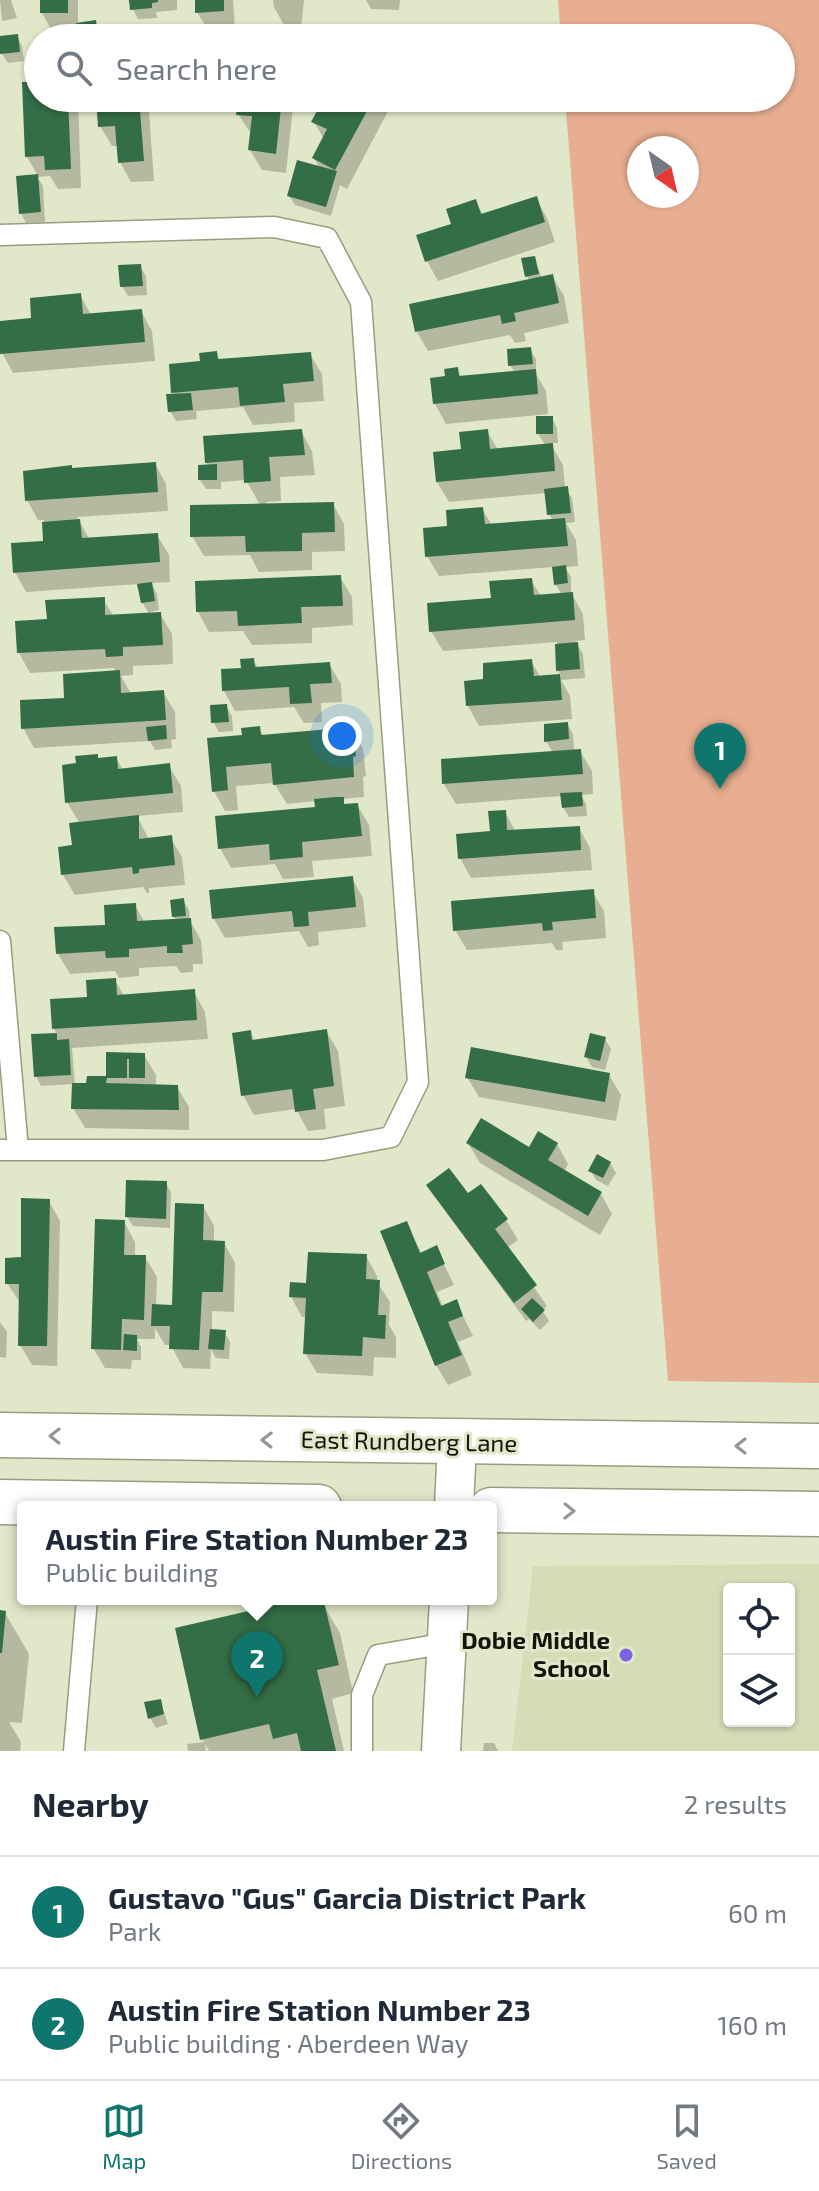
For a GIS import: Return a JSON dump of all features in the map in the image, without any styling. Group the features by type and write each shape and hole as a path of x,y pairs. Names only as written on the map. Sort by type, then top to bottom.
{"main road":[{"name":"East Rundberg Lane","path":"0,1435 819,1446"},
{"path":"96,1501 109,1437"},
{"path":"497,1510 819,1514"}],"street":[{"path":"454,1501 457,1443"},
{"path":"441,1751 449,1605"}],"lane":[{"path":"0,235 274,227 327,238 361,302 418,1082 391,1137 323,1150 9,1150 0,941"},
{"path":"74,1751 86,1605"},
{"path":"362,1751 362,1695 378,1655 447,1643"}],"shaded area":[{"path":"558,0 819,0 819,1383 668,1381 566,112 795,112 795,24 560,24"},
{"name":"Dobie Middle School","path":"819,1564 819,1751 512,1751 533,1566"}],"building":[{"path":"40,0 68,0 68,13 40,13"},
{"path":"129,0 158,2 152,3 152,8 130,10"},
{"path":"195,0 224,0 224,11 195,13"},
{"path":"96,20 96,24 76,24"},
{"path":"18,34 20,52 0,54 0,36"},
{"path":"22,82 24,112 69,112 71,169 45,170 44,156 25,157"},
{"path":"97,112 140,112 144,161 118,163 115,126 98,127"},
{"path":"236,112 280,112 276,154 248,150 252,116 236,115"},
{"path":"316,112 366,112 335,170 312,158 327,129 311,122"},
{"path":"297,160 337,171 326,207 287,196"},
{"path":"38,174 41,212 19,214 16,176"},
{"path":"537,196 545,222 425,262 416,235 451,224 446,209 476,199 481,214"},
{"path":"535,256 539,274 525,277 521,258"},
{"path":"141,264 143,286 120,287 118,265"},
{"path":"553,274 559,303 514,313 516,321 502,324 500,315 415,332 409,304"},
{"path":"81,293 83,314 142,309 145,342 0,354 0,321 31,318 30,298"},
{"path":"531,347 533,364 508,366 507,349"},
{"path":"217,351 218,359 311,352 314,381 283,384 285,402 240,406 238,387 171,393 169,364 200,361 199,353"},
{"path":"458,367 459,376 536,369 538,394 433,404 430,378 445,376 444,369"},
{"path":"191,393 193,410 168,412 166,394"},
{"path":"536,416 553,416 553,434 536,434"},
{"path":"302,429 305,455 269,457 271,481 244,483 243,460 205,463 203,436"},
{"path":"488,429 490,449 553,443 555,471 436,482 433,452 461,449 459,432"},
{"path":"156,462 158,492 25,501 23,471 72,465 72,468"},
{"path":"217,464 217,480 198,480 198,465"},
{"path":"568,486 571,513 547,515 544,489"},
{"path":"334,502 335,532 302,533 302,551 246,552 245,536 190,537 190,505"},
{"path":"483,507 485,524 565,518 568,546 425,557 423,528 447,526 446,510"},
{"path":"80,519 82,538 158,533 160,562 13,573 11,543 43,541 42,522"},
{"path":"566,565 568,583 554,585 552,567"},
{"path":"341,575 343,606 301,607 302,623 238,626 237,611 196,612 195,581"},
{"path":"532,578 534,595 573,592 575,620 429,632 427,603 491,598 489,581"},
{"path":"152,582 155,601 141,603 137,584"},
{"path":"105,597 105,615 161,612 163,645 123,647 123,656 106,657 105,649 17,653 15,621 47,619 45,600"},
{"path":"578,642 580,669 556,671 555,644"},
{"path":"254,658 255,667 330,662 332,683 310,684 312,703 290,704 289,687 222,691 221,669 241,668 240,659"},
{"path":"532,659 534,676 560,674 562,700 466,706 464,681 483,679 483,663"},
{"path":"120,670 121,693 164,690 166,720 21,729 20,700 64,698 63,674"},
{"path":"227,704 229,722 211,723 210,705"},
{"path":"568,722 569,739 544,742 544,724"},
{"path":"166,725 167,739 148,741 146,727"},
{"path":"260,726 261,735 353,727 356,756 353,757 354,777 273,785 271,763 226,767 228,790 212,792 207,738 242,735 241,728"},
{"path":"581,749 583,774 442,784 441,759"},
{"path":"98,754 98,758 117,756 118,769 170,763 173,793 65,803 62,765 76,763 75,756"},
{"path":"582,792 583,806 562,808 560,793"},
{"path":"344,797 344,804 358,803 362,836 302,842 303,857 270,860 269,844 218,849 215,816 315,807 314,799"},
{"path":"506,810 507,830 580,826 581,850 458,859 456,834 490,831 488,811"},
{"path":"139,815 139,839 172,835 175,865 139,869 139,873 133,874 132,867 61,875 58,847 72,845 69,823"},
{"path":"353,876 356,907 308,912 309,926 294,927 292,911 212,919 209,890"},
{"path":"594,889 596,918 552,922 553,930 543,931 542,923 453,931 451,901"},
{"path":"184,898 186,916 172,917 170,900"},
{"path":"136,903 137,921 191,918 193,944 182,945 183,953 167,953 167,946 129,949 129,957 106,958 105,951 56,954 54,927 105,925 104,905"},
{"path":"116,978 117,995 195,989 197,1020 52,1029 50,999 87,997 86,980"},
{"path":"327,1029 334,1086 313,1089 316,1109 295,1112 292,1089 241,1096 232,1033 251,1030 252,1040"},
{"path":"57,1033 57,1040 69,1039 71,1075 34,1077 31,1034"},
{"path":"590,1033 606,1037 600,1061 584,1057"},
{"path":"471,1047 610,1073 605,1102 465,1078"},
{"path":"106,1052 145,1053 145,1078 129,1078 127,1059 127,1078 107,1078 106,1083 178,1085 179,1110 71,1109 72,1083 86,1083 87,1076 106,1076"},
{"path":"481,1118 529,1147 538,1131 558,1143 548,1160 602,1192 588,1216 466,1143"},
{"path":"597,1154 611,1162 603,1178 588,1171"},
{"path":"449,1168 468,1193 481,1184 508,1219 495,1229 537,1285 514,1303 426,1185"},
{"path":"126,1180 167,1181 166,1219 125,1217"},
{"path":"21,1198 50,1199 47,1346 18,1346 19,1284 5,1284 5,1258 21,1257"},
{"path":"175,1203 204,1204 203,1240 225,1241 223,1292 202,1292 199,1350 169,1349 170,1326 151,1326 152,1304 172,1305"},
{"path":"95,1219 125,1220 124,1255 146,1255 144,1320 122,1319 121,1350 91,1349"},
{"path":"407,1221 420,1253 437,1245 445,1264 427,1272 441,1306 457,1299 463,1316 448,1322 462,1355 435,1366 380,1231"},
{"path":"308,1252 367,1254 366,1279 380,1280 378,1315 386,1315 385,1339 363,1337 362,1356 303,1354 306,1298 289,1297 290,1282 306,1283"},
{"path":"532,1298 545,1310 533,1322 521,1309"},
{"path":"210,1329 226,1330 224,1350 208,1349"},
{"path":"124,1334 137,1335 137,1351 123,1350"},
{"path":"274,1605 325,1605 339,1665 317,1670 336,1751 301,1751 297,1733 273,1739 269,1724 200,1740 175,1628"},
{"path":"0,1610 6,1611 2,1653 0,1653"},
{"path":"161,1699 164,1714 148,1719 144,1702"}],"place":[{"name":"Gustavo \"Gus\" Garcia District Park","path":"720,789"},
{"name":"Dobie Middle School","path":"626,1655"},
{"name":"Austin Fire Station Number 23","path":"257,1697"}]}
